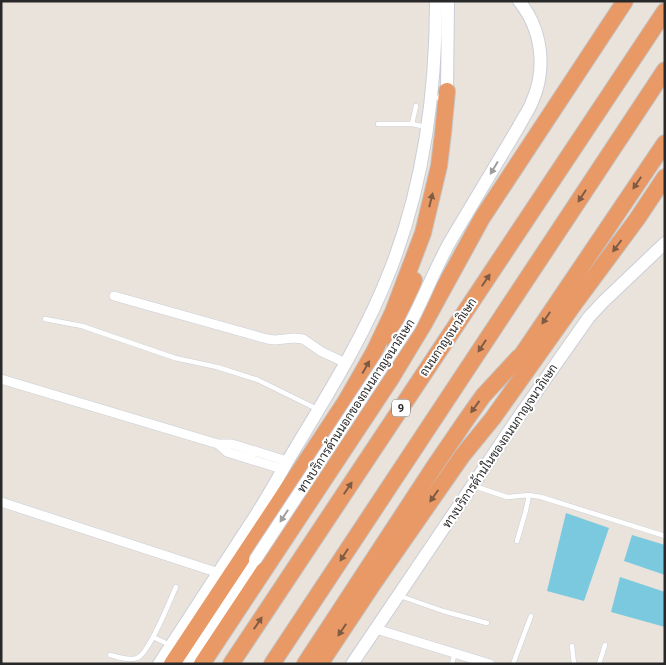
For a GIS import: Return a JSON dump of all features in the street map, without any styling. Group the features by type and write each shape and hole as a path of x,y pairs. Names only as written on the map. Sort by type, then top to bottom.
{"highway":[{"path":"202,664 390,380 482,218 625,1"},
{"name":"ถนนกาญจนาภิเษก","path":"231,664 665,11"},
{"path":"272,664 665,70"},
{"path":"354,434 364,407 403,326 439,166 444,133 447,90"},
{"path":"462,456 519,357 665,143"},
{"path":"320,664 462,456 493,418 637,219 665,177"},
{"path":"162,663 273,511 346,401 374,352 393,312 423,233"},
{"path":"304,664 466,420 483,396 519,357"}],"main road":[{"path":"162,663 257,513 346,363 377,303 412,204 422,159 427,128 434,50 436,1"},
{"path":"427,128 447,90 448,1"},
{"name":"ทางบริการด้านนอกของถนนกาญจนาภิเษก","path":"187,664 409,326 440,260 532,102 536,93 541,60 532,22 519,1"},
{"name":"ทางบริการด้านในของถนนกาญจนาภิเษก","path":"352,664 472,485 589,317 602,302 665,243"}],"street":[{"path":"114,296 267,339 303,339 322,352 346,363"},
{"path":"1,378 218,444 227,452 285,465"},
{"path":"1,502 219,573"},
{"path":"376,629 490,664"}],"lane":[{"path":"412,124 416,106"},
{"path":"378,124 412,124 427,128"},
{"path":"45,319 82,326 175,358 217,367 258,380 318,410"},
{"path":"472,485 507,497 529,495 665,536"},
{"path":"517,541 529,495"},
{"path":"110,655 130,659 143,655 176,587"},
{"path":"399,596 443,611 488,623"},
{"path":"514,664 531,616"},
{"path":"153,637 171,646"},
{"path":"599,664 605,645"},
{"path":"572,646 574,664"},
{"path":"452,664 455,653"}],"water":[{"path":"566,513 609,528 584,601 547,591"},
{"path":"632,535 665,545 665,575 624,561"},
{"path":"620,577 665,592 665,627 611,612"}]}
